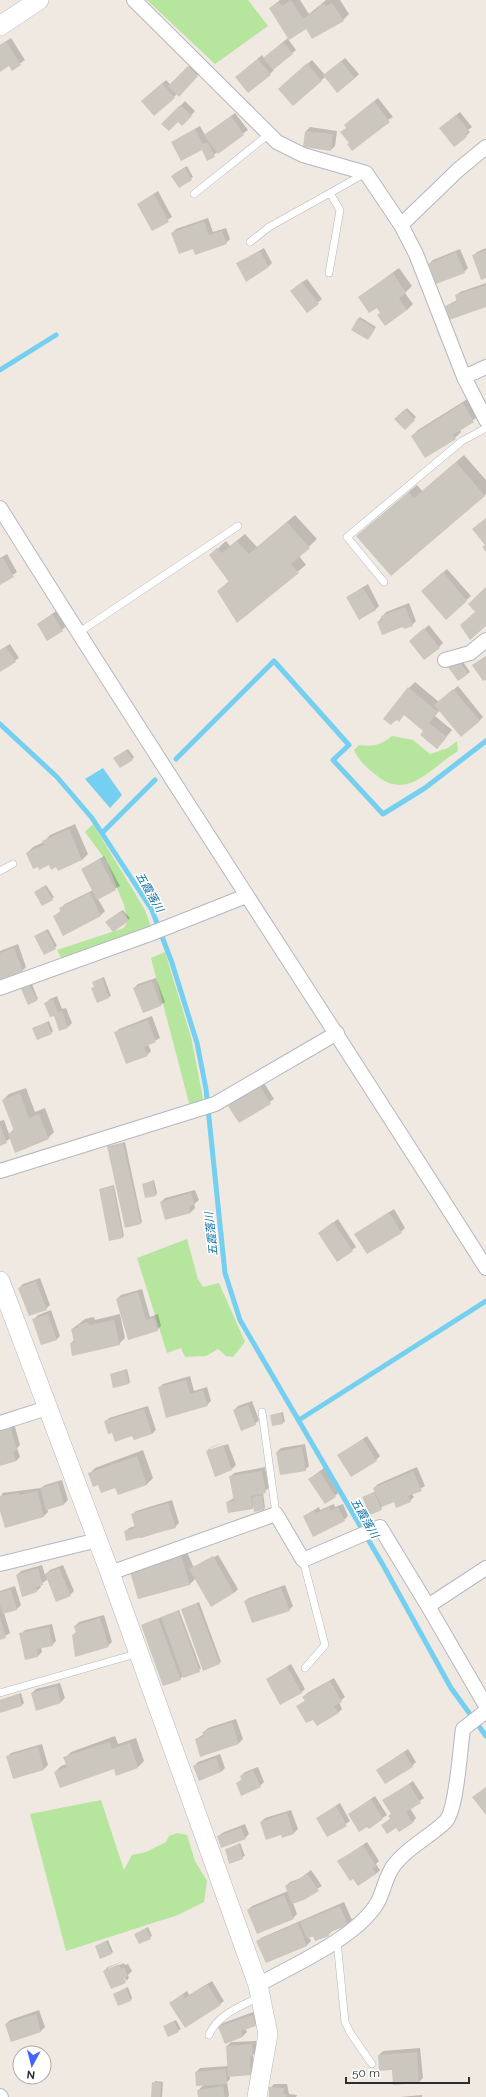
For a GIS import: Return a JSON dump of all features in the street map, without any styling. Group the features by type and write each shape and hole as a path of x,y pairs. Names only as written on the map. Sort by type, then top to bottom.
{"street":[{"path":"0,26 39,0"},
{"path":"134,0 277,142 303,155 366,173 401,224 416,254 464,377 486,420"},
{"path":"401,224 458,170 486,148"},
{"path":"464,377 486,367"},
{"path":"0,508 246,896 337,1033 486,1268"},
{"path":"445,660 470,653 486,640"},
{"path":"0,988 150,934 246,896"},
{"path":"0,1171 209,1106 337,1033"},
{"path":"0,1281 98,1540 260,1991 268,2034 257,2097"},
{"path":"0,1422 47,1408"},
{"path":"110,1573 276,1514 303,1560 380,1527 428,1606 485,1710 462,1728 453,1806 446,1820 405,1852 393,1865 376,1905 360,1925 260,1991"},
{"path":"0,1564 98,1540"},
{"path":"428,1606 486,1568"}],"lane":[{"path":"194,194 269,134"},
{"path":"250,242 269,227 366,173"},
{"path":"328,273 340,210 330,193"},
{"path":"384,582 347,538 462,441 486,428"},
{"path":"78,633 238,526"},
{"path":"0,871 13,864"},
{"path":"262,1412 276,1514"},
{"path":"303,1560 325,1644 305,1668"},
{"path":"0,1693 139,1653"},
{"path":"337,1940 345,2022 351,2034 372,2064"},
{"path":"209,2035 214,2025 224,2015 260,1991"}],"green space":[{"path":"147,0 248,0 268,26 215,64"},
{"path":"392,736 413,740 430,754 448,748 457,741 458,751 419,779 399,785 388,782 369,770 354,750 359,745 377,745"},
{"path":"93,824 145,910 151,927 62,959 57,950 124,928 128,921 124,905 107,862 85,832"},
{"path":"165,952 191,1037 204,1103 190,1107 151,958"},
{"path":"187,1239 198,1279 203,1287 219,1283 245,1342 233,1357 226,1356 218,1349 206,1356 185,1357 181,1348 167,1353 137,1258"},
{"path":"101,1800 124,1870 132,1855 146,1852 166,1842 169,1836 177,1833 187,1835 195,1861 207,1881 204,1902 178,1915 66,1951 30,1814"}],"water":[{"path":"103,768 122,795 110,808 85,779"}],"building":[{"path":"291,0 303,19 324,3 326,6 332,3 344,21 312,39 306,29 289,40 269,8 279,2 282,6"},
{"path":"6,41 21,65 12,71 9,66 0,72 0,45"},
{"path":"283,42 293,54 273,70 263,58"},
{"path":"258,59 271,75 248,93 235,77"},
{"path":"341,61 355,78 337,93 323,75"},
{"path":"307,63 322,81 293,106 278,89"},
{"path":"188,66 198,76 179,97 168,86"},
{"path":"162,83 175,98 154,116 141,101"},
{"path":"374,101 390,122 352,151 347,144 349,143 340,132 346,128 344,125"},
{"path":"180,105 192,116 182,126 178,122 169,131 161,124"},
{"path":"456,115 469,131 465,134 467,137 454,147 439,128"},
{"path":"231,116 244,135 218,154 204,135"},
{"path":"195,129 203,144 208,142 215,157 207,161 202,150 181,161 171,142"},
{"path":"305,131 333,134 331,151 303,147"},
{"path":"185,167 192,180 179,188 171,176"},
{"path":"154,194 169,222 152,231 137,204"},
{"path":"204,221 209,235 222,231 227,244 195,255 193,249 179,254 171,233"},
{"path":"486,250 486,278 481,280 472,255"},
{"path":"260,251 269,267 246,282 236,263"},
{"path":"456,252 465,273 436,284 428,264"},
{"path":"393,273 406,293 399,298 407,310 385,326 377,315 380,313 377,308 369,313 358,297"},
{"path":"302,282 319,304 307,313 290,291"},
{"path":"486,285 486,307 449,320 445,306 457,302 455,295"},
{"path":"358,318 375,329 368,340 351,330"},
{"path":"463,403 474,422 453,435 456,439 425,458 411,436"},
{"path":"405,409 415,420 405,430 394,419"},
{"path":"456,462 485,496 391,576 356,536 409,492 414,498"},
{"path":"486,518 486,552 482,547 485,545 472,529"},
{"path":"287,522 310,548 291,564 299,573 237,623 217,591 229,582 209,555 217,548 222,553 237,541 249,554"},
{"path":"3,558 14,577 0,585 0,559"},
{"path":"443,572 467,601 446,620 421,591"},
{"path":"486,587 486,626 470,640 460,625 475,612 468,604"},
{"path":"363,588 376,610 359,620 346,597"},
{"path":"405,607 413,626 404,629 403,627 382,635 377,622 383,620 381,616"},
{"path":"52,614 63,631 47,641 37,624"},
{"path":"424,628 440,648 424,660 409,641"},
{"path":"6,647 16,662 0,672 0,650"},
{"path":"486,656 486,680 483,681 472,665"},
{"path":"459,660 468,674 458,681 448,667"},
{"path":"408,687 438,712 429,723 447,737 437,749 420,735 423,731 404,715 399,722 396,719 391,725 383,719"},
{"path":"453,689 480,721 461,737 434,705"},
{"path":"126,750 133,760 120,768 113,758"},
{"path":"69,829 82,860 58,871 56,867 51,870 49,865 39,870 38,867 33,869 26,853 44,845 42,841"},
{"path":"100,859 116,890 97,900 81,869"},
{"path":"44,886 53,900 42,906 34,892"},
{"path":"90,893 101,916 63,936 53,916 61,912 59,908"},
{"path":"121,911 129,921 113,932 105,922"},
{"path":"46,930 56,949 44,955 34,936"},
{"path":"14,948 23,971 0,980 0,953"},
{"path":"102,978 109,998 97,1003 91,988 94,987 92,982"},
{"path":"152,981 161,1006 143,1013 133,988"},
{"path":"30,985 37,1001 28,1005 21,989"},
{"path":"53,999 58,1012 62,1011 68,1028 59,1031 54,1016 50,1017 44,1003"},
{"path":"148,1020 156,1042 144,1047 148,1056 126,1064 114,1032"},
{"path":"47,1022 52,1034 37,1040 32,1028"},
{"path":"260,1086 271,1104 239,1123 228,1106"},
{"path":"20,1093 29,1118 39,1114 49,1139 15,1153 8,1134 14,1131 2,1100"},
{"path":"0,1124 7,1143 0,1146"},
{"path":"123,1143 141,1224 125,1228 107,1146"},
{"path":"153,1181 156,1196 145,1198 142,1184"},
{"path":"113,1186 123,1238 109,1241 99,1189"},
{"path":"191,1193 195,1205 189,1206 191,1213 165,1220 160,1202"},
{"path":"389,1212 402,1233 367,1254 354,1234"},
{"path":"333,1222 353,1251 337,1262 318,1233"},
{"path":"36,1281 47,1310 29,1316 18,1288"},
{"path":"138,1292 146,1320 154,1318 158,1331 128,1340 116,1299"},
{"path":"48,1314 57,1340 41,1345 32,1319"},
{"path":"114,1320 120,1345 72,1356 70,1343 74,1342 71,1329 88,1322 89,1325"},
{"path":"126,1370 129,1384 113,1388 110,1374"},
{"path":"186,1380 190,1394 203,1390 208,1406 166,1418 158,1387"},
{"path":"248,1405 256,1425 241,1431 233,1410"},
{"path":"144,1409 152,1434 134,1440 132,1436 115,1442 112,1433 108,1434 104,1421"},
{"path":"281,1413 283,1424 272,1426 270,1415"},
{"path":"10,1426 17,1450 13,1452 16,1461 0,1466 0,1429"},
{"path":"363,1439 377,1461 351,1477 337,1455"},
{"path":"223,1445 232,1470 215,1477 206,1451"},
{"path":"302,1447 306,1471 280,1475 276,1452"},
{"path":"137,1456 147,1485 118,1495 115,1488 101,1493 98,1485 93,1487 88,1473"},
{"path":"262,1471 266,1493 251,1496 253,1509 228,1513 226,1502 234,1501 229,1476"},
{"path":"413,1471 422,1491 408,1496 411,1502 396,1508 394,1502 382,1507 373,1488"},
{"path":"320,1472 336,1497 325,1504 308,1479"},
{"path":"58,1483 64,1505 46,1510 40,1488"},
{"path":"37,1491 44,1517 5,1528 0,1511 0,1496 19,1493 20,1495"},
{"path":"374,1492 382,1510 370,1515 362,1497"},
{"path":"262,1495 264,1510 254,1512 252,1497"},
{"path":"168,1503 176,1528 126,1541 124,1531 135,1528 131,1514"},
{"path":"330,1507 331,1511 338,1507 345,1521 313,1537 303,1516 315,1510 316,1513"},
{"path":"181,1555 190,1585 138,1599 130,1572"},
{"path":"213,1556 234,1593 211,1607 189,1569"},
{"path":"38,1568 43,1585 36,1587 37,1592 22,1597 16,1575"},
{"path":"59,1568 71,1596 56,1602 45,1574"},
{"path":"281,1588 290,1611 252,1623 244,1601"},
{"path":"11,1589 17,1610 3,1614 0,1605 0,1592"},
{"path":"197,1603 220,1664 203,1671 181,1609"},
{"path":"178,1611 200,1672 183,1678 161,1617"},
{"path":"0,1617 6,1638 0,1640"},
{"path":"100,1618 109,1647 75,1657 72,1635 76,1633 74,1626"},
{"path":"158,1618 181,1680 163,1686 141,1625"},
{"path":"49,1627 53,1646 37,1649 38,1657 25,1660 19,1633"},
{"path":"287,1667 302,1693 280,1705 266,1679"},
{"path":"330,1681 342,1702 334,1706 339,1713 317,1726 313,1720 306,1723 296,1706 305,1701 302,1697"},
{"path":"57,1686 61,1703 36,1711 31,1693"},
{"path":"19,1694 22,1706 0,1713 0,1700"},
{"path":"232,1722 239,1744 200,1757 195,1739 204,1736 202,1732"},
{"path":"109,1742 112,1749 130,1743 138,1768 116,1776 114,1769 60,1788 54,1772 67,1767 63,1757"},
{"path":"38,1747 44,1770 13,1779 6,1756"},
{"path":"404,1752 413,1767 385,1784 376,1770"},
{"path":"216,1758 221,1772 199,1781 193,1766"},
{"path":"253,1770 261,1787 241,1796 236,1783 242,1780 240,1776"},
{"path":"409,1784 421,1803 406,1812 413,1823 399,1832 396,1828 387,1834 381,1825 390,1819 388,1816 391,1814 382,1800"},
{"path":"486,1787 486,1815 472,1797"},
{"path":"371,1799 383,1819 369,1829 367,1827 359,1832 348,1814"},
{"path":"336,1806 347,1826 327,1837 316,1818"},
{"path":"287,1813 294,1834 282,1838 281,1835 266,1840 260,1822"},
{"path":"241,1828 246,1839 221,1848 217,1836"},
{"path":"239,1844 243,1859 229,1864 225,1849"},
{"path":"363,1845 376,1866 372,1868 376,1874 358,1886 353,1879 350,1881 337,1861"},
{"path":"307,1873 319,1891 304,1900 292,1904 285,1886 296,1881"},
{"path":"284,1895 294,1919 257,1934 247,1910"},
{"path":"340,1906 348,1925 328,1933 329,1936 315,1941 313,1936 307,1939 300,1922"},
{"path":"298,1923 307,1946 266,1963 256,1941"},
{"path":"146,1928 151,1939 139,1944 134,1934"},
{"path":"106,1941 112,1954 100,1959 95,1946"},
{"path":"119,1964 121,1969 124,1967 128,1976 124,1978 126,1983 111,1989 103,1971"},
{"path":"207,1984 221,2005 185,2028 169,2003 183,1994 185,1998"},
{"path":"126,1988 131,2001 118,2006 113,1994"},
{"path":"36,2014 41,2032 11,2042 5,2024"},
{"path":"252,2015 256,2026 241,2031 243,2037 225,2044 218,2027"},
{"path":"174,2021 179,2032 168,2037 163,2026"},
{"path":"252,2044 253,2056 250,2056 251,2075 228,2077 226,2046"},
{"path":"417,2052 419,2083 393,2085 392,2070 379,2071 378,2055"},
{"path":"226,2069 227,2084 196,2086 195,2072"},
{"path":"152,2082 161,2083 160,2097 151,2097"},
{"path":"223,2086 225,2097 198,2097 197,2090"},
{"path":"269,2087 284,2088 283,2094 286,2094 286,2097 269,2097"}],"waterway":[{"path":"0,370 56,335"},
{"path":"176,759 274,661 349,745 333,760 383,814 425,788 486,741"},
{"name":"五霞落川","path":"0,724 57,777 92,818 152,910 172,963 197,1043 206,1089 225,1273 240,1320 383,1565 451,1688 486,1736"},
{"path":"102,833 155,780"},
{"path":"299,1420 486,1301"}]}
